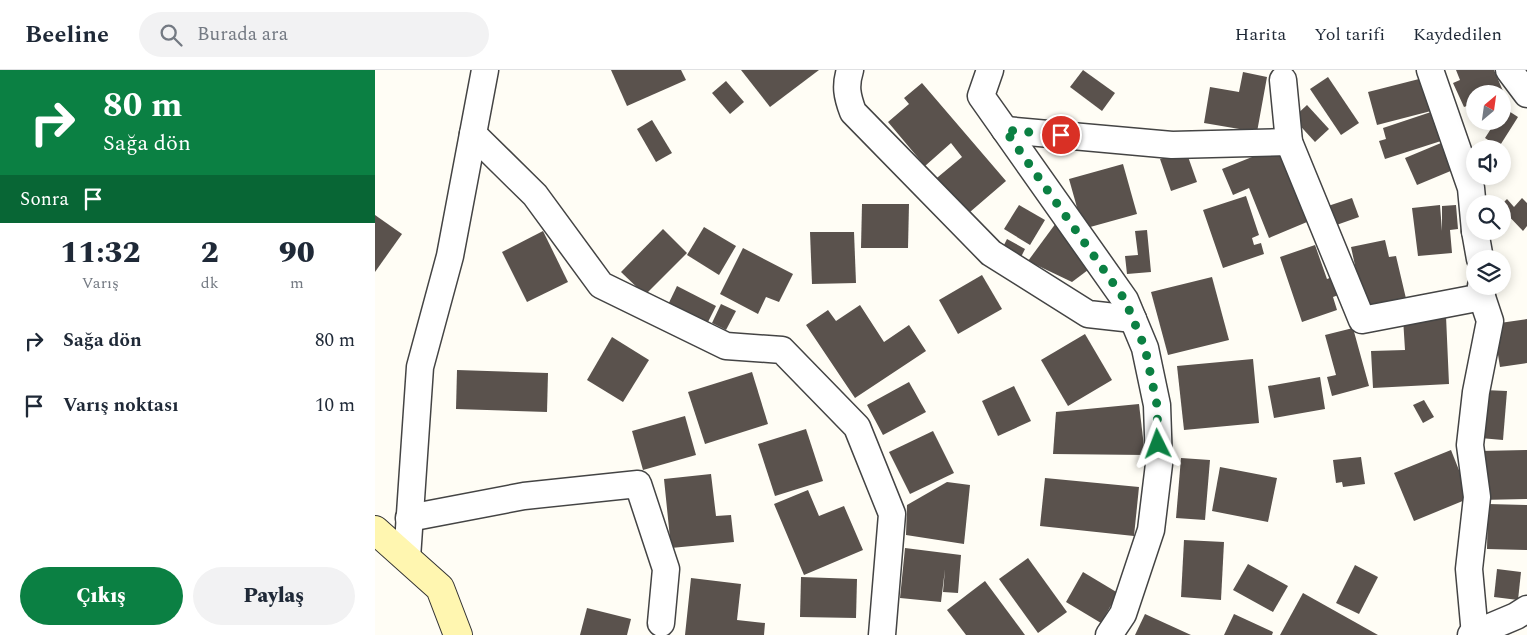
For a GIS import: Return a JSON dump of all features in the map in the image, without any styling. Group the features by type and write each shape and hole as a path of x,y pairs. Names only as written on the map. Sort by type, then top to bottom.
{"street":[{"path":"407,558 420,367 449,256 485,70"},
{"path":"850,70 847,82 847,96 853,112 991,253 1087,314 1133,319"},
{"path":"990,70 981,96 1125,300 1145,348 1157,405 1159,464 1151,530 1123,614 1109,635"},
{"path":"1430,70 1471,188 1472,195"},
{"path":"1509,70 1527,94"},
{"path":"1283,80 1289,142 1362,320 1469,295"},
{"path":"1005,130 1171,145 1289,142"},
{"path":"473,134 535,195 601,285 726,346 781,350 857,427 892,514 882,635"},
{"path":"1483,295 1491,321 1476,392 1469,445 1477,497 1469,569 1473,634 1516,616 1527,609"},
{"path":"409,518 524,496 638,484 666,569 661,623"},
{"path":"375,530 440,588 458,635"}],"building":[{"path":"611,70 681,70 686,80 627,106"},
{"path":"741,70 819,70 770,107"},
{"path":"1083,70 1115,93 1102,111 1070,87"},
{"path":"1456,70 1494,70 1500,85 1466,85 1466,106 1464,107 1453,83 1460,80"},
{"path":"1243,72 1267,77 1257,132 1204,123 1210,87 1239,92"},
{"path":"1328,77 1359,123 1341,135 1310,89"},
{"path":"1423,78 1431,111 1377,125 1368,92"},
{"path":"726,81 744,102 730,114 712,93"},
{"path":"922,83 1006,181 963,218 932,182 962,157 951,143 925,166 888,122 909,104 904,98"},
{"path":"1307,105 1329,129 1315,142 1293,118"},
{"path":"1431,112 1441,141 1385,159 1379,141 1386,139 1383,128"},
{"path":"1511,112 1518,117 1511,128"},
{"path":"652,120 672,153 656,162 637,129"},
{"path":"1490,130 1510,130 1503,140 1488,140 1485,138"},
{"path":"1441,143 1453,170 1417,185 1405,158"},
{"path":"1277,147 1307,222 1269,238 1249,188 1233,195 1222,169"},
{"path":"1186,151 1197,182 1171,191 1160,159"},
{"path":"1123,164 1137,214 1083,229 1069,179"},
{"path":"1246,196 1259,235 1252,238 1254,245 1261,243 1264,254 1223,268 1203,210"},
{"path":"1352,198 1359,217 1328,228 1322,208"},
{"path":"1522,198 1527,203 1527,226 1523,231 1511,218 1511,204 1514,207"},
{"path":"862,204 909,204 908,248 861,248"},
{"path":"1019,205 1045,220 1030,245 1004,229"},
{"path":"1440,205 1442,231 1442,206 1456,205 1458,229 1450,230 1452,253 1418,256 1412,208"},
{"path":"375,215 402,234 375,272"},
{"path":"1056,223 1088,270 1072,282 1028,261"},
{"path":"704,227 736,246 719,275 687,255"},
{"path":"663,229 687,253 645,295 621,272"},
{"path":"1147,230 1151,272 1127,274 1125,256 1138,255 1135,231"},
{"path":"543,231 568,282 527,302 502,252"},
{"path":"810,232 854,232 856,283 812,284"},
{"path":"1007,239 1025,249 1020,259 1002,249"},
{"path":"1385,240 1389,257 1396,256 1408,307 1366,316 1351,247"},
{"path":"1315,245 1327,279 1338,275 1344,293 1333,297 1337,310 1302,322 1280,257"},
{"path":"743,248 793,274 779,302 766,297 758,314 720,294"},
{"path":"982,275 1002,309 958,334 939,300"},
{"path":"1212,277 1229,340 1168,355 1151,292"},
{"path":"677,286 716,306 704,330 665,311"},
{"path":"721,304 736,311 726,330 712,323"},
{"path":"860,305 884,342 909,325 926,351 855,398 806,325 828,310 836,321"},
{"path":"1446,316 1449,384 1373,388 1371,351 1405,350 1403,318"},
{"path":"1527,319 1527,363 1500,367 1493,324"},
{"path":"1353,328 1369,386 1332,396 1327,377 1336,375 1325,335"},
{"path":"1085,334 1112,380 1068,406 1041,360"},
{"path":"612,337 649,360 623,402 587,380"},
{"path":"1253,359 1259,423 1184,430 1177,366"},
{"path":"457,370 548,373 547,412 456,409"},
{"path":"752,372 768,424 705,444 688,392"},
{"path":"1320,377 1325,409 1274,418 1268,386"},
{"path":"909,382 926,412 883,435 867,405"},
{"path":"1014,386 1031,421 998,436 982,401"},
{"path":"1484,390 1507,391 1503,440 1480,438"},
{"path":"1424,400 1434,417 1423,423 1413,405"},
{"path":"1139,404 1145,455 1053,454 1056,412"},
{"path":"685,416 696,455 643,470 632,431"},
{"path":"806,429 823,481 775,496 758,444"},
{"path":"933,431 954,473 910,494 889,452"},
{"path":"1451,450 1470,498 1414,521 1394,473"},
{"path":"1527,450 1527,499 1480,500 1479,451"},
{"path":"1361,457 1365,484 1343,487 1342,482 1336,483 1333,460"},
{"path":"1181,458 1210,460 1205,520 1176,518"},
{"path":"1220,467 1277,478 1268,522 1212,511"},
{"path":"711,474 716,516 731,515 734,542 671,548 664,479"},
{"path":"1045,478 1139,487 1134,536 1040,526"},
{"path":"947,482 970,485 964,544 906,535 907,505"},
{"path":"808,490 819,516 844,506 863,550 804,575 774,504"},
{"path":"1488,504 1527,505 1527,550 1487,549"},
{"path":"1184,540 1224,542 1221,600 1181,597"},
{"path":"905,548 961,555 958,593 943,592 945,569 941,602 900,598"},
{"path":"1028,558 1067,612 1038,633 999,579"},
{"path":"1248,564 1288,586 1273,612 1233,590"},
{"path":"1355,565 1378,577 1359,614 1336,603"},
{"path":"1497,569 1521,572 1518,600 1494,597"},
{"path":"1083,572 1118,593 1101,623 1066,602"},
{"path":"801,577 857,579 856,618 800,617"},
{"path":"691,578 741,584 737,620 765,623 764,635 685,635"},
{"path":"985,581 1025,635 966,635 947,610"},
{"path":"1303,593 1378,635 1280,635"},
{"path":"587,608 631,619 627,635 580,635"},
{"path":"1145,614 1191,635 1135,635"},
{"path":"1234,614 1273,632 1272,635 1224,635"}],"route":[{"path":"1061,135 1005,130 1125,300 1145,348 1157,405 1158,444"}]}
